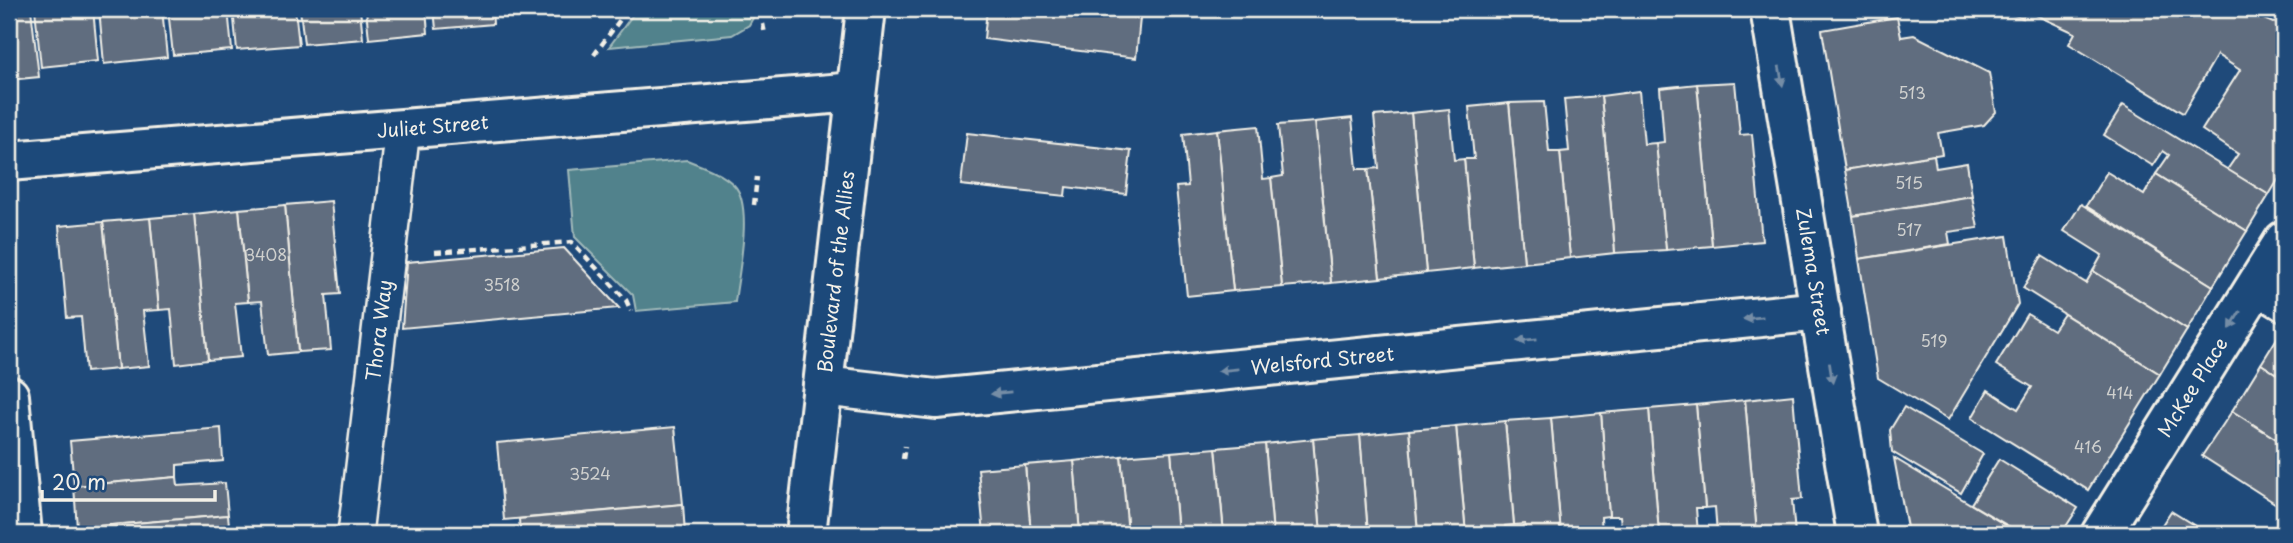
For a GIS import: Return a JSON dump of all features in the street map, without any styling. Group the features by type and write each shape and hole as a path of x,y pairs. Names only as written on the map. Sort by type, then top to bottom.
{"street":[{"name":"Boulevard of the Allies","path":"806,534 866,9"},
{"name":"Zulema Street","path":"1770,9 1857,534"},
{"name":"Juliet Street","path":"9,162 856,92"},
{"name":"McKee Place","path":"2101,534 2270,296 2284,241"},
{"name":"Welsford Street","path":"823,386 936,399 1821,312"},
{"path":"9,396 22,534"}],"lane":[{"name":"Thora Way","path":"355,534 403,129"}],"path":[{"path":"594,55 628,9"},
{"path":"763,24 765,34"},
{"path":"754,205 757,177"},
{"path":"388,256 525,249 572,242 626,300 631,311"},
{"path":"902,459 905,446"}],"green space":[{"path":"637,9 758,9 749,25 732,35 609,47"},
{"path":"687,160 724,177 734,185 740,195 744,224 735,302 636,311 633,295 575,237 569,170"}],"building":[{"path":"9,9 31,9 39,77 9,80"},
{"path":"35,9 93,9 98,61 41,67"},
{"path":"99,9 162,9 167,57 104,64"},
{"path":"168,9 228,9 232,50 173,55"},
{"path":"233,9 295,9 299,45 237,50"},
{"path":"300,9 360,9 363,39 304,44"},
{"path":"366,9 426,9 428,33 369,39"},
{"path":"434,9 492,9 493,24 436,29"},
{"path":"987,9 1084,9 1083,11 1140,18 1136,58 984,39"},
{"path":"1996,9 2240,9 2273,23 2284,20 2284,170 2269,195 2227,170 2238,154 2202,130 2240,70 2217,55 2183,113 2069,44 2075,33 2025,10 2023,18"},
{"path":"1897,17 1901,37 1914,35 1989,73 1996,112 1984,125 1938,133 1942,154 1845,170 1822,30"},
{"path":"1735,82 1740,135 1752,134 1762,241 1712,246 1697,84"},
{"path":"1697,84 1712,246 1666,250 1656,143 1664,142 1660,88"},
{"path":"1639,91 1644,144 1656,143 1666,250 1615,253 1601,96"},
{"path":"1601,96 1615,253 1570,258 1560,152 1569,151 1564,99"},
{"path":"1544,102 1549,152 1560,152 1570,258 1524,263 1509,103"},
{"path":"1509,103 1524,263 1474,268 1464,159 1474,159 1469,107"},
{"path":"2123,105 2269,195 2247,231 2156,174 2169,155 2163,151 2153,166 2104,135"},
{"path":"1449,109 1454,160 1464,159 1474,268 1426,273 1411,113"},
{"path":"1411,113 1426,273 1380,278 1368,169 1379,168 1374,116"},
{"path":"1352,118 1357,169 1368,169 1380,278 1331,283 1315,122"},
{"path":"1315,122 1331,283 1282,287 1271,178 1283,176 1278,125"},
{"path":"1258,126 1263,179 1271,178 1282,287 1233,291 1217,130"},
{"path":"1217,130 1233,291 1187,296 1176,187 1188,186 1183,134"},
{"path":"967,133 1131,151 1126,194 1066,187 1065,196 961,185"},
{"path":"1934,155 1936,168 1967,163 1972,196 1853,216 1845,170"},
{"path":"2107,172 2144,195 2156,174 2247,231 2213,286 2086,206"},
{"path":"1972,196 1978,228 1948,232 1950,244 1859,259 1853,216"},
{"path":"331,201 340,294 326,295 331,350 298,352 285,205"},
{"path":"2081,204 2213,286 2187,330 2093,271 2102,255 2064,231"},
{"path":"285,205 298,352 268,355 262,301 248,302 239,209"},
{"path":"239,209 248,302 235,303 241,357 208,360 194,214"},
{"path":"194,214 208,360 176,364 171,309 159,310 150,218"},
{"path":"150,218 159,310 143,311 149,366 118,369 103,222"},
{"path":"103,222 118,369 86,372 81,317 67,318 59,226"},
{"path":"2007,236 2018,304 1948,420 1878,378 1859,259"},
{"path":"564,248 619,308 402,328 407,262"},
{"path":"2042,256 2086,283 2093,271 2187,330 2160,374 2023,288"},
{"path":"2027,314 2053,330 2064,314 2160,374 2088,490 1972,418 1988,390 2018,409 2032,387 1996,365"},
{"path":"2284,327 2284,379 2261,364"},
{"path":"2261,364 2284,379 2284,444 2232,411"},
{"path":"1793,395 1802,499 1792,500 1795,534 1757,534 1745,400"},
{"path":"1745,400 1757,534 1717,534 1715,507 1705,508 1696,405"},
{"path":"1696,405 1705,508 1696,508 1698,534 1659,534 1649,409"},
{"path":"1904,407 1983,454 1961,493 1892,452 1890,430"},
{"path":"1649,409 1659,534 1622,534 1620,516 1609,516 1601,413"},
{"path":"2232,411 2284,444 2284,509 2202,456"},
{"path":"1601,413 1609,516 1601,517 1602,534 1561,534 1551,418"},
{"path":"1551,418 1561,534 1525,534 1525,524 1514,525 1505,421"},
{"path":"1505,421 1514,525 1505,526 1506,534 1466,534 1456,426"},
{"path":"1456,426 1466,534 1418,533 1409,430"},
{"path":"675,427 683,504 504,520 497,443"},
{"path":"221,428 223,461 177,465 177,477 74,486 70,441"},
{"path":"1409,430 1418,533 1368,534 1360,435"},
{"path":"1360,435 1368,534 1321,534 1313,439"},
{"path":"1313,439 1321,534 1273,534 1265,444"},
{"path":"1265,444 1273,534 1224,534 1216,448"},
{"path":"1216,448 1224,534 1178,534 1171,452"},
{"path":"1171,452 1178,534 1128,534 1121,456"},
{"path":"1121,456 1128,534 1080,534 1074,461"},
{"path":"1894,458 2017,532 2016,534 1908,533"},
{"path":"1999,459 2078,508 2061,534 2022,534 1971,504"},
{"path":"1074,461 1080,534 1031,534 1025,465"},
{"path":"1025,465 1031,534 984,534 978,469"},
{"path":"177,477 178,486 225,483 228,515 77,528 74,486"},
{"path":"683,504 685,534 520,534 519,519"},
{"path":"2171,511 2208,534 2156,534"},
{"path":"228,515 230,534 78,534 77,528"}]}
